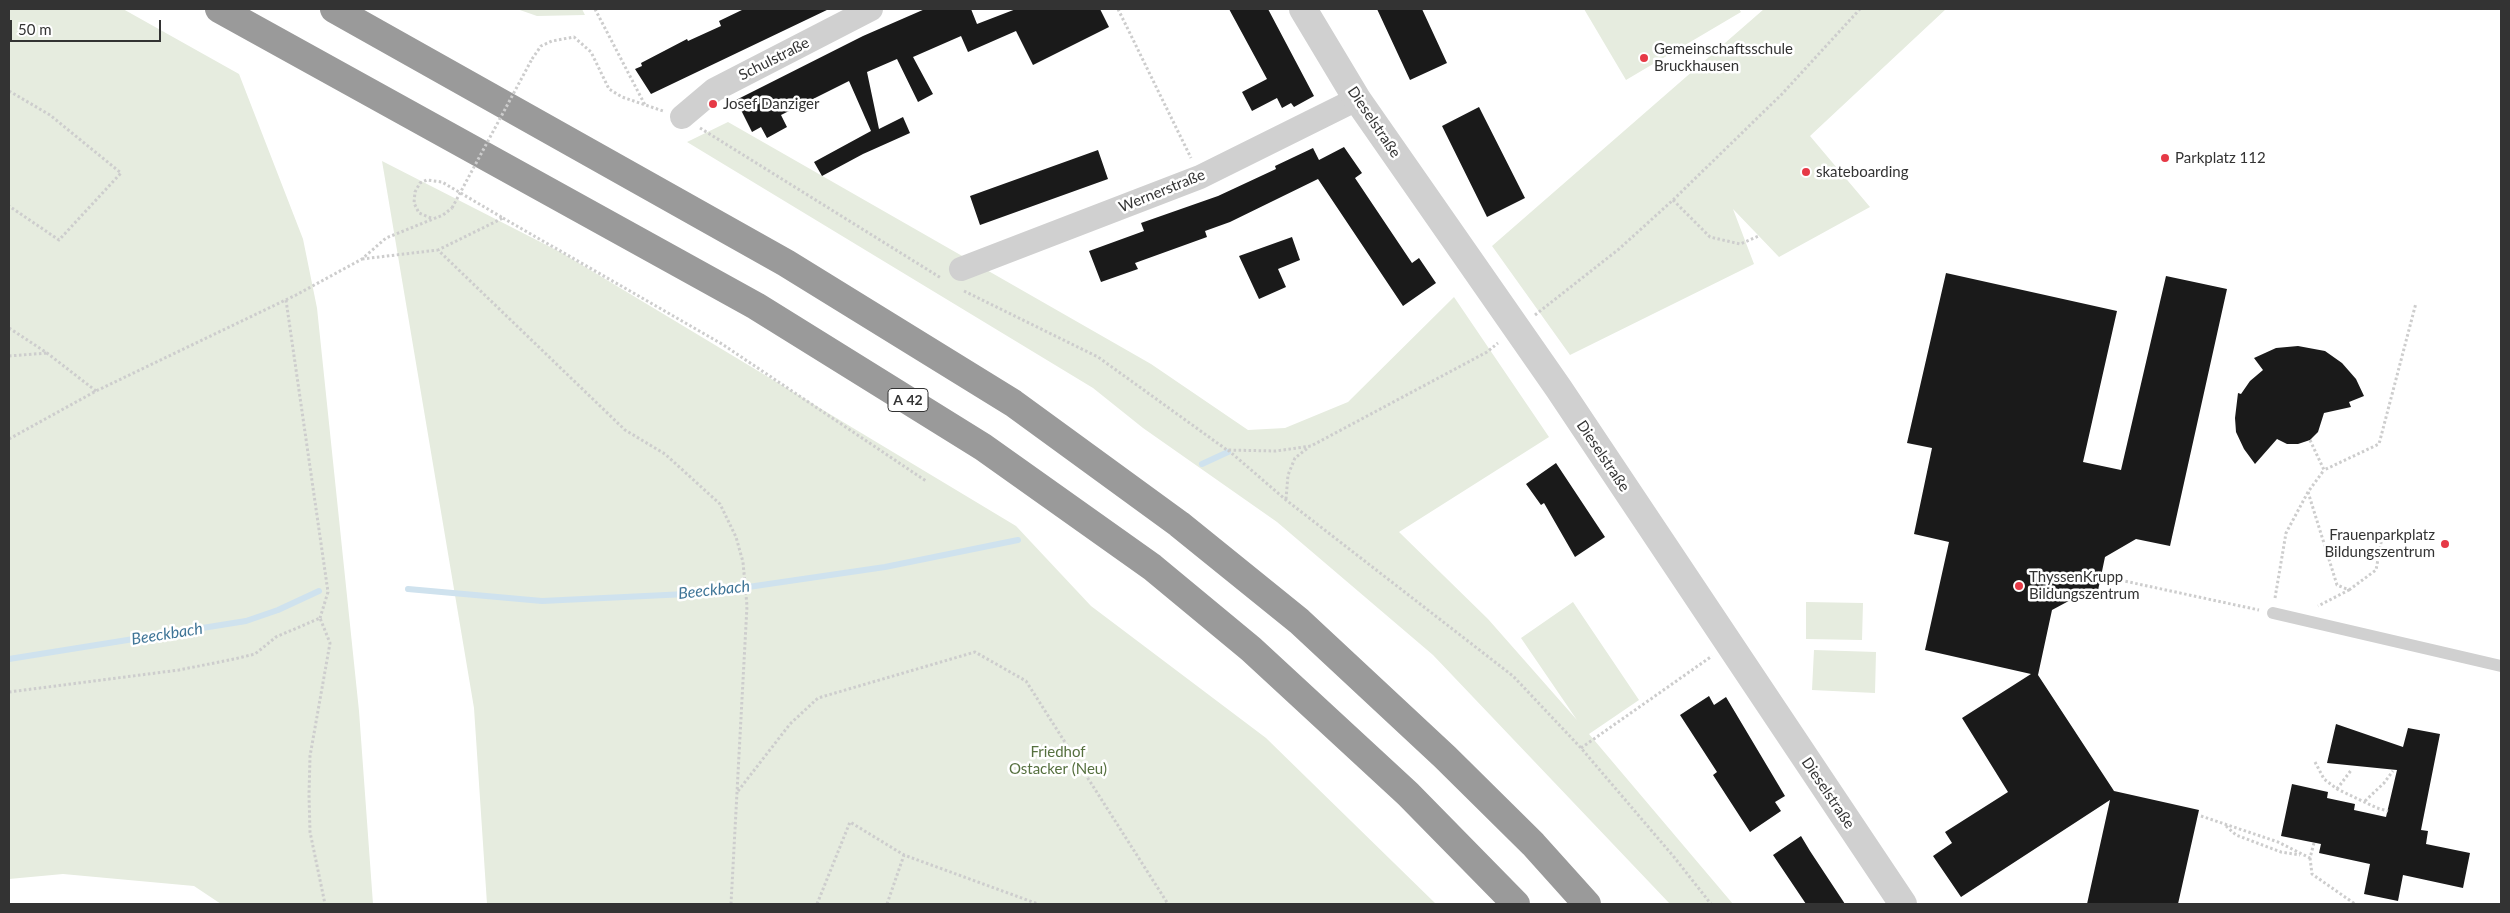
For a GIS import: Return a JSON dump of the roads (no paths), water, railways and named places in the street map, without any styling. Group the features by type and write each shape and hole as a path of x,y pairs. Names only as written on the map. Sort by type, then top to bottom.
{"highway":[{"name":"A 42","path":"219,9 756,306 982,447 1152,567 1251,650 1408,794 1516,904"},
{"path":"334,9 786,263 1013,403 1179,524 1299,621 1445,757 1527,837 1587,904"}],"street":[{"name":"Schulstraße","path":"682,117 714,90 871,9"},
{"name":"Dieselstraße","path":"1303,9 1357,99 1518,329 1903,904"},
{"name":"Wernerstraße","path":"955,279 1200,177 1357,99"}],"lane":[{"path":"2273,612 2501,666"}],"waterway":[{"name":"Beeckbach","path":"1202,464 1228,452"},
{"name":"Beeckbach","path":"408,589 542,601 707,593 885,567 1018,540"},
{"name":"Beeckbach","path":"9,659 246,621 278,610 319,591"}],"place":[{"name":"Gemeinschaftsschule Bruckhausen","path":"1644,58"},
{"name":"Josef Danziger","path":"713,104"},
{"name":"Parkplatz 112","path":"2165,158"},
{"name":"skateboarding","path":"1806,172"},
{"name":"Frauenparkplatz Bildungszentrum","path":"2445,544"},
{"name":"ThyssenKrupp Bildungszentrum","path":"2019,586"}],"park label":[{"name":"Friedhof Ostacker (Neu)","path":"1058,760"}]}
